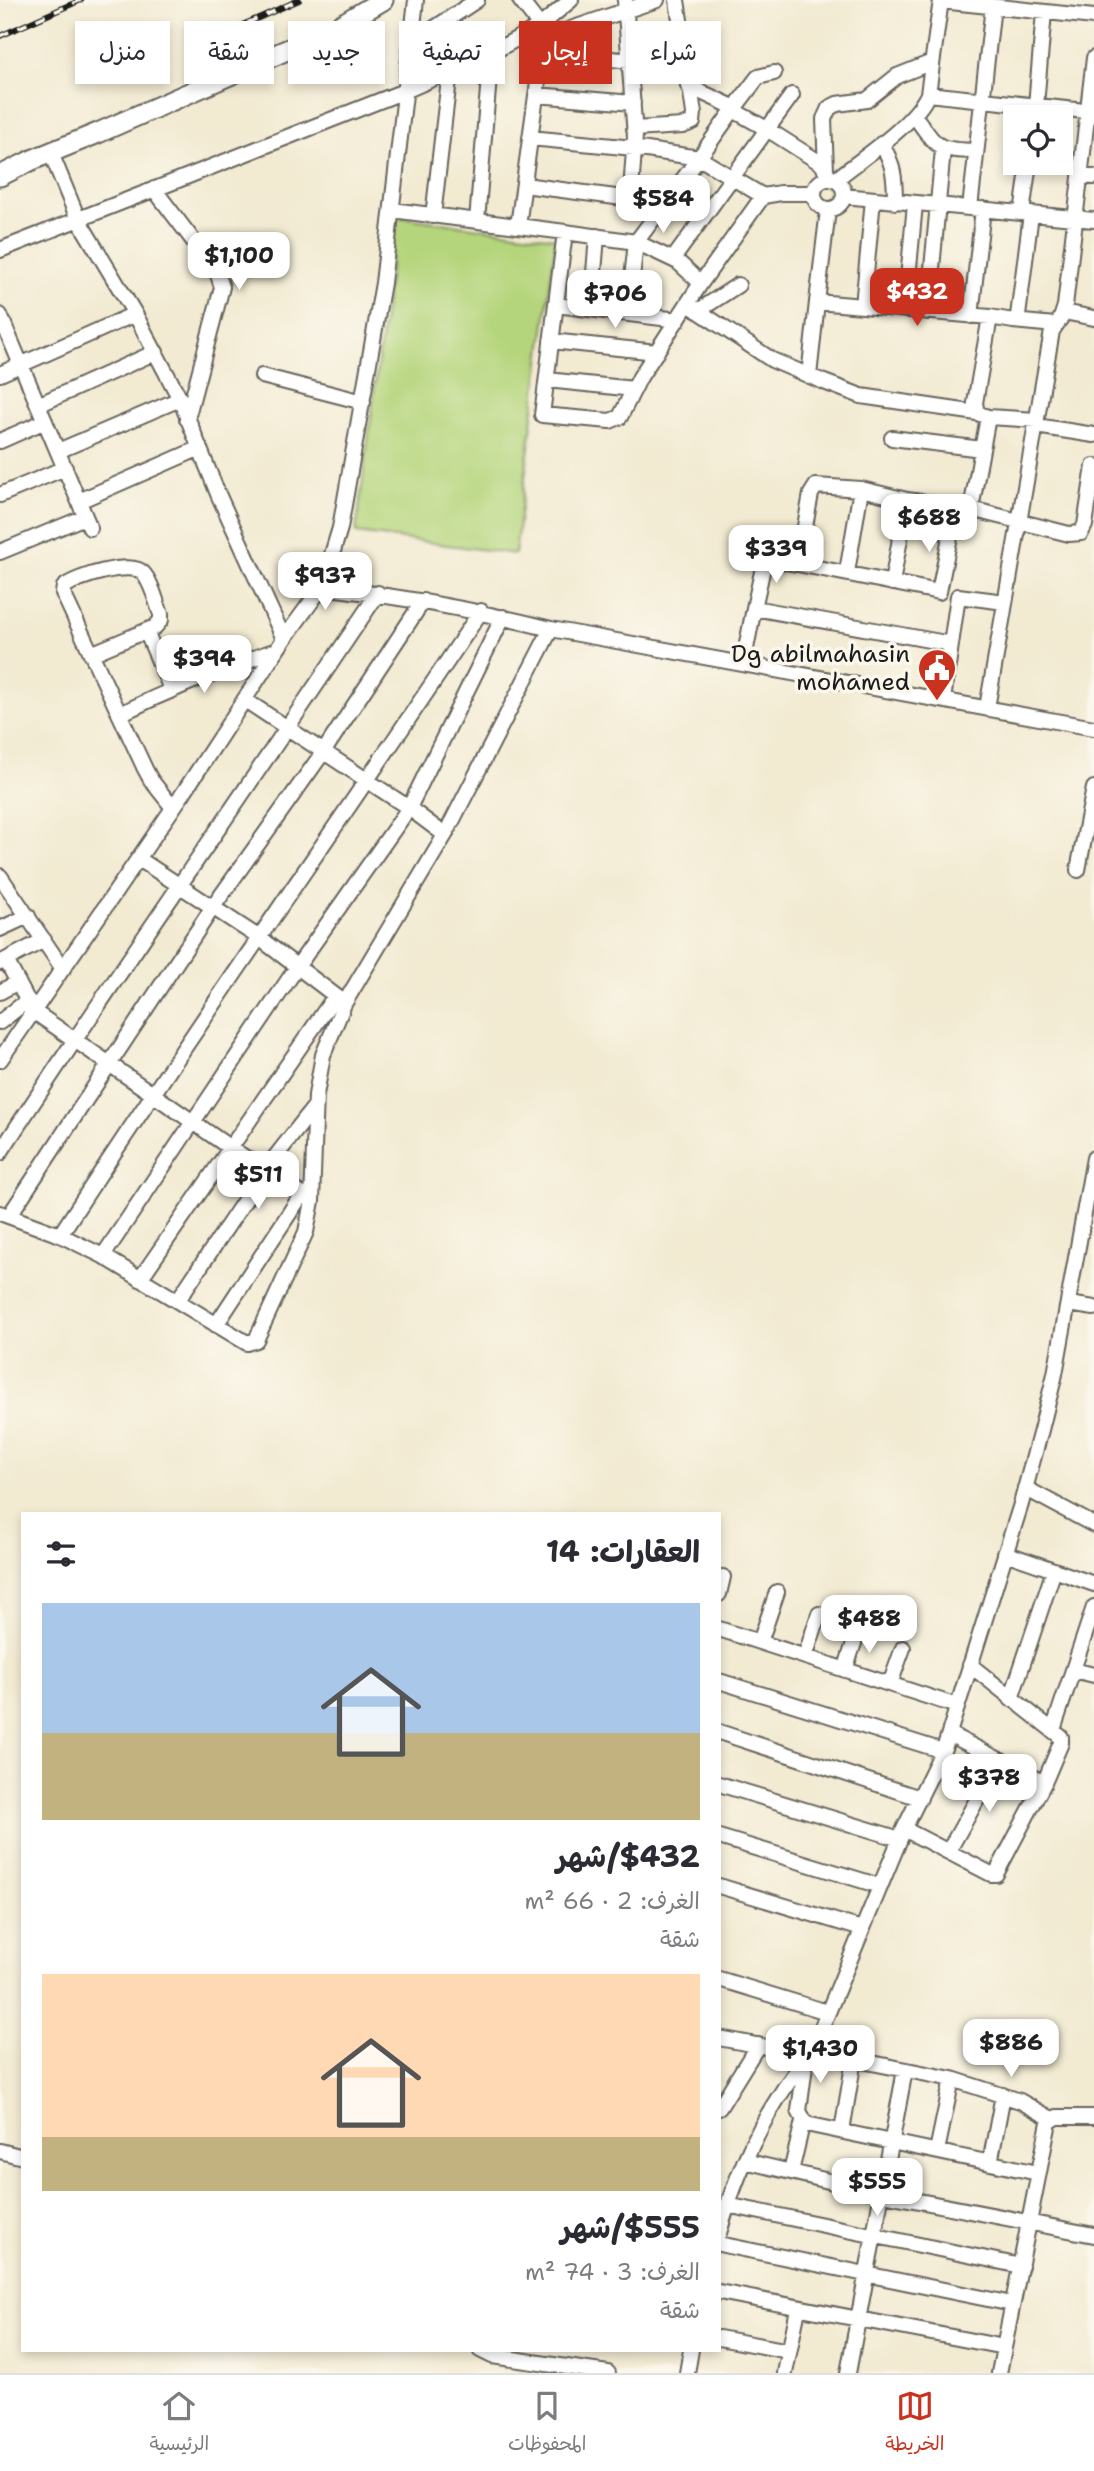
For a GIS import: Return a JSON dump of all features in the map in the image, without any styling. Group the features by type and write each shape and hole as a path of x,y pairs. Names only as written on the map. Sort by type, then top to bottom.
{"main road":[{"path":"0,176 332,30 383,0"}],"street":[{"path":"414,21 416,0"},
{"path":"445,21 477,0"},
{"path":"520,0 532,21"},
{"path":"555,21 571,0"},
{"path":"587,21 625,6 657,0"},
{"path":"634,129 683,126 693,122 694,113 677,0"},
{"path":"813,193 821,181 881,144 923,105 929,94 941,0 1094,17"},
{"path":"971,316 976,151 993,6"},
{"path":"1036,105 1044,12"},
{"path":"987,708 1052,331 1064,312 1075,218 1087,176 1094,58"},
{"path":"830,176 824,119 829,108 837,104 867,100 897,76 932,62"},
{"path":"628,314 636,242 758,77 774,73"},
{"path":"0,1060 31,1006 63,969 280,645 322,587 340,528 363,402 383,283 408,84"},
{"path":"0,250 421,84"},
{"path":"433,216 448,84"},
{"path":"477,221 488,84"},
{"path":"518,226 537,84"},
{"path":"524,185 625,197 633,185 632,84"},
{"path":"688,86 729,106 822,164 830,176 842,186 844,195 841,204 828,210"},
{"path":"929,94 1007,105"},
{"path":"536,95 633,103"},
{"path":"673,259 792,95"},
{"path":"1073,112 1091,112"},
{"path":"914,115 937,146 943,149 976,151"},
{"path":"530,138 634,148 699,158 763,196 813,193"},
{"path":"881,144 890,156 895,202"},
{"path":"928,312 943,149"},
{"path":"51,153 78,219 135,314 180,399 280,645"},
{"path":"1013,321 1019,312 1029,175"},
{"path":"154,189 217,272 222,287 187,419"},
{"path":"813,193 816,202 828,210"},
{"path":"844,195 1094,220"},
{"path":"693,307 701,283 763,196"},
{"path":"863,306 873,199"},
{"path":"905,310 915,204"},
{"path":"809,376 828,210"},
{"path":"392,211 636,242 673,259 701,283"},
{"path":"565,232 542,415 610,421 615,419 621,415 634,389 678,320 693,307 738,285"},
{"path":"591,309 597,236"},
{"path":"817,302 1055,325"},
{"path":"556,305 678,320"},
{"path":"693,307 772,360 861,396 1037,423 1094,435"},
{"path":"1064,312 1094,318"},
{"path":"0,374 135,314"},
{"path":"0,315 88,522 0,552"},
{"path":"971,509 982,449 982,415 975,403 990,317"},
{"path":"551,341 657,352"},
{"path":"38,405 156,352"},
{"path":"262,376 363,402"},
{"path":"547,380 634,389"},
{"path":"58,451 180,399"},
{"path":"0,441 46,421"},
{"path":"892,438 982,449"},
{"path":"79,500 200,448"},
{"path":"799,564 814,488 823,485 861,489 907,500 971,509 1069,534 1081,533 1085,525 1094,466"},
{"path":"0,495 65,468"},
{"path":"847,572 861,489"},
{"path":"892,583 907,500"},
{"path":"939,592 956,507"},
{"path":"743,664 764,563 768,560 847,572 958,596 1005,602"},
{"path":"91,654 159,624 161,614 142,571 130,567 76,580 64,587 63,593 91,654 151,780 173,808"},
{"path":"322,587 378,593 481,611 551,629 1094,728"},
{"path":"0,1153 178,885 378,593"},
{"path":"943,700 958,596"},
{"path":"340,1000 323,1055 315,1105 306,1232 256,1340 247,1343 103,1256 60,1235 4,1215 213,907 324,751 423,601"},
{"path":"754,608 951,643"},
{"path":"60,1235 152,1093 368,781 481,611"},
{"path":"103,1256 297,967 408,808 502,617"},
{"path":"140,1279 229,1147 340,1000 445,835 551,629"},
{"path":"146,631 171,689"},
{"path":"120,714 171,689 280,645"},
{"path":"245,700 445,835"},
{"path":"1078,870 1094,788"},
{"path":"139,859 258,937 340,1000"},
{"path":"0,876 6,892 28,916 63,969"},
{"path":"0,929 28,916"},
{"path":"44,940 3,961 31,1006 74,1040 229,1147 307,1197"},
{"path":"0,992 18,982"},
{"path":"0,1022 31,1006"},
{"path":"178,1300 265,1170 315,1105"},
{"path":"721,2226 727,2205 768,2111 809,2054 902,1834 949,1734 1025,1488 1055,1374 1091,1187 1094,1158"},
{"path":"216,1325 307,1197"},
{"path":"1069,1304 1094,1308"},
{"path":"1025,1488 1094,1525"},
{"path":"1005,1553 1094,1584"},
{"path":"1012,1699 1054,1570"},
{"path":"721,1586 723,1577"},
{"path":"760,1642 777,1592"},
{"path":"1053,1730 1094,1607"},
{"path":"805,1657 819,1614"},
{"path":"845,1670 859,1628"},
{"path":"721,1630 957,1706"},
{"path":"890,1684 903,1648"},
{"path":"721,1785 902,1834 948,1852 990,1874 996,1874 1044,1783 1062,1741 1053,1730 970,1665"},
{"path":"1073,1670 1094,1675"},
{"path":"721,1682 943,1751"},
{"path":"721,1733 920,1798"},
{"path":"949,1734 1044,1783"},
{"path":"948,1852 999,1760"},
{"path":"721,1838 880,1886"},
{"path":"721,1887 862,1929"},
{"path":"721,1980 827,2012"},
{"path":"721,2038 854,2059 951,2079 1020,2101 1052,2119 1094,2117"},
{"path":"721,2105 758,2045"},
{"path":"791,2172 803,2121 799,2111 809,2054"},
{"path":"842,2131 854,2059"},
{"path":"848,2373 905,2070"},
{"path":"937,2151 951,2079"},
{"path":"990,2163 1003,2095"},
{"path":"999,2373 1038,2173 1052,2119"},
{"path":"803,2121 813,2126 1038,2173"},
{"path":"0,2151 21,2156"},
{"path":"745,2161 883,2193 1094,2235"},
{"path":"727,2205 1020,2266"},
{"path":"721,2244 1012,2304"},
{"path":"721,2292 1004,2347"},
{"path":"785,2373 798,2309"},
{"path":"721,2338 789,2351"},
{"path":"484,2352 492,2356 608,2373"},
{"path":"687,2373 691,2352"}],"green space":[{"path":"397,217 556,238 515,554 356,533"}],"railway":[{"path":"0,36 81,0"},
{"path":"252,21 299,0"}],"place":[{"name":"Dg abilmahasin mohamed","path":"937,702"}]}
